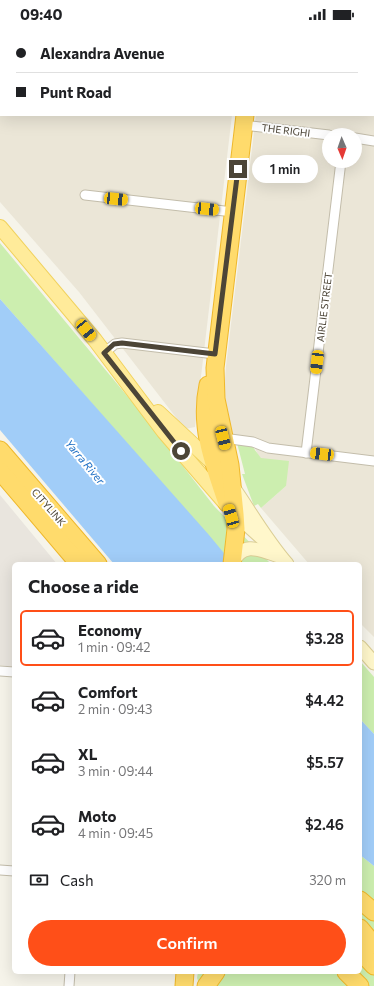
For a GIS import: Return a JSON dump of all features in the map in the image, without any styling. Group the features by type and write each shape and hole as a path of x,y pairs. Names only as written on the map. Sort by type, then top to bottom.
{"highway":[{"path":"232,510 214,464 206,430 205,414 207,392 215,354 244,120"},
{"path":"215,354 216,399 233,487 232,510 234,553"},
{"name":"CITYLINK","path":"0,451 96,562"},
{"path":"214,464 233,487"},
{"path":"0,471 77,562"},
{"path":"0,485 65,562"},
{"path":"362,902 374,912"},
{"path":"362,930 374,945"},
{"path":"362,953 374,966"},
{"path":"206,986 215,974"},
{"path":"348,974 360,986"}],"main road":[{"path":"0,227 129,384 164,432 232,510"},
{"path":"129,384 214,464"}],"street":[{"name":"THE RIGHI","path":"244,120 322,134"},
{"path":"362,139 374,141"},
{"name":"AIRLIE STREET","path":"306,453 340,168"},
{"path":"85,195 233,212"},
{"path":"104,353 114,344 122,343 215,354"},
{"path":"223,438 257,444 268,448 374,461"},
{"path":"233,487 254,517 270,544"},
{"path":"232,510 270,544 284,560"},
{"path":"234,553 253,548 284,560"},
{"path":"362,649 373,660"},
{"path":"0,671 12,672"},
{"path":"0,870 12,871"},
{"path":"69,986 70,974"}],"shaded area":[{"path":"0,116 232,116 195,427 185,429 79,292 0,202"},
{"path":"256,116 374,116 374,637 362,625 362,562 307,562 261,508 286,486 258,455 255,448 237,443 229,424 224,392"},
{"path":"0,495 55,562 12,562 12,667 0,665"}],"green space":[{"path":"0,243 143,415 214,506 269,562 231,562 0,299"},
{"path":"237,443 252,446 261,458 289,461 286,486 261,508 258,504 254,506 242,474 245,474"},
{"path":"362,663 374,677 374,734 362,721"},
{"path":"362,857 374,866 374,986 200,986 197,978 198,974 362,974"}],"water":[{"name":"Yarra River","path":"0,299 231,562 112,562 0,430"},
{"path":"362,721 374,734 374,866 362,857"}],"route":[{"path":"181,451 164,432 104,353 114,344 122,343 215,354 238,169"}]}
